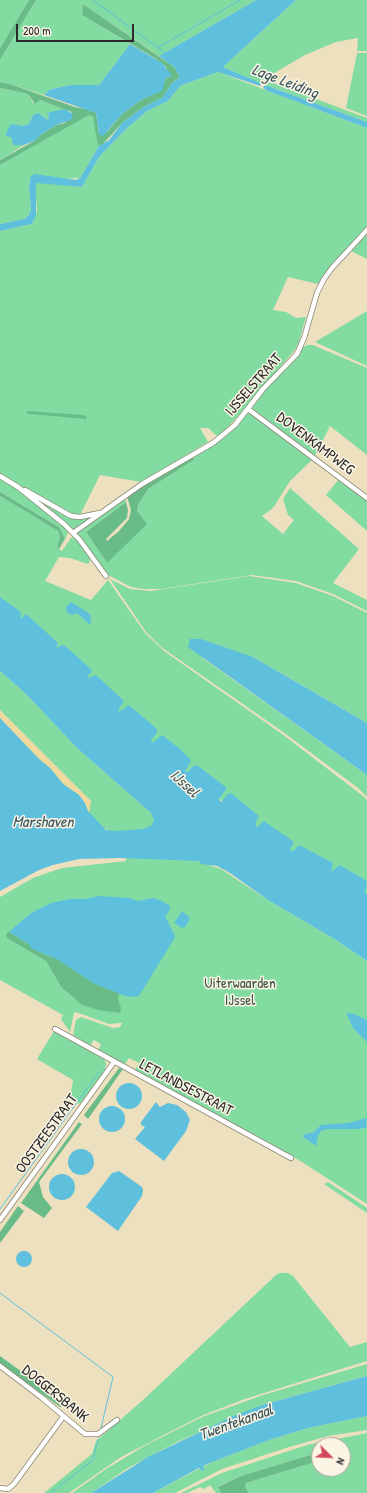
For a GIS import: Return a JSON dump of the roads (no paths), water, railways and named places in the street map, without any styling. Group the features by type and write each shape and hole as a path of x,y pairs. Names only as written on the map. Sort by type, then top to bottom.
{"street":[{"name":"IJSSELSTRAAT","path":"73,533 142,484 227,433 263,390 297,354 316,293 332,268 367,230"},
{"name":"DOVENKAMPWEG","path":"248,408 367,498"},
{"path":"0,476 18,487 73,533 106,576"},
{"name":"IJSSELSTRAAT","path":"18,487 71,516 90,516 106,511"},
{"name":"LETLANDSESTRAAT","path":"55,1029 291,1158"},
{"name":"OOSTZEESTRAAT","path":"0,1220 114,1062"},
{"name":"DOGGERSBANK","path":"0,1366 45,1399 63,1417 85,1434 98,1434 117,1420"},
{"path":"0,1488 6,1490 12,1487 63,1417"}],"water":[{"path":"256,0 296,0 223,67 258,82 261,84 260,86 218,72 180,86 168,101 147,111 125,130 99,157 82,187 36,183 36,215 32,224 0,231 0,224 24,219 28,216 31,210 29,185 31,176 35,174 76,180 80,178 99,146 109,140 122,123 142,108 163,97 171,84 180,77 174,67 159,56"},
{"path":"130,44 162,63 172,76 166,78 162,91 141,100 122,114 104,135 102,136 99,134 96,113 44,95 49,90 71,85 99,85"},
{"path":"264,86 268,86 367,122 367,128 268,91 263,88"},
{"path":"65,109 73,114 71,120 56,125 34,141 24,145 13,145 12,138 5,135 11,124 23,126 29,124 33,115 38,113 48,120 49,115 46,113"},
{"path":"0,597 21,612 20,618 26,614 56,641 58,643 56,648 62,645 65,646 92,670 87,676 88,678 96,675 124,701 118,710 119,712 129,705 157,729 157,733 151,740 152,743 162,735 180,749 191,760 185,772 188,772 192,767 197,765 227,788 219,799 221,802 229,793 232,794 259,816 255,824 257,827 264,821 294,842 290,849 291,851 299,845 333,863 331,872 340,865 367,881 365,893 367,894 367,961 336,940 268,900 230,873 217,866 201,864 199,861 120,858 79,859 39,870 0,891 0,718 40,760 50,768 63,784 79,795 85,803 88,811 106,830 116,831 143,829 151,826 154,820 151,813 77,748 26,694 0,671"},
{"path":"71,602 90,614 91,624 89,624 77,613 72,615 67,613 66,607"},
{"path":"190,639 201,639 253,657 367,723 367,775 188,647"},
{"path":"97,896 129,898 138,901 153,898 170,906 169,912 165,916 175,936 174,939 139,996 125,996 95,984 55,958 32,949 29,944 9,932 31,913 51,903 70,899 87,899"},
{"path":"182,911 190,918 186,926 182,928 174,923"},
{"path":"348,1013 367,1020 367,1042 353,1028 347,1015"},
{"path":"129,1083 139,1086 142,1096 139,1106 129,1109 119,1106 116,1096 119,1086"},
{"path":"156,1102 160,1107 168,1103 177,1105 186,1112 190,1120 186,1131 164,1161 135,1139 145,1127 141,1125 141,1122"},
{"path":"112,1106 121,1110 125,1119 121,1128 112,1132 103,1128 99,1119 103,1110"},
{"path":"367,1118 366,1128 327,1129 321,1131 318,1136 316,1146 303,1137 303,1135 314,1132 321,1125 348,1123"},
{"path":"81,1149 90,1153 94,1162 90,1171 81,1175 72,1171 68,1162 72,1153"},
{"path":"119,1171 142,1187 143,1190 142,1196 118,1231 86,1207 112,1173"},
{"path":"62,1174 71,1178 75,1187 71,1196 62,1200 53,1196 49,1187 53,1178"},
{"path":"24,1251 30,1253 32,1259 30,1265 24,1267 18,1265 16,1259 18,1253"},
{"name":"Twentekanaal","path":"367,1376 367,1416 308,1428 269,1440 203,1466 204,1470 202,1471 199,1468 153,1493 91,1493 148,1457 231,1417 262,1405"}],"waterway":[{"path":"93,0 165,53"},
{"path":"159,47 240,0"},
{"path":"0,1209 99,1072"},
{"path":"0,1293 113,1377 101,1428"},
{"path":"51,1493 93,1460 98,1439"}],"water label":[{"name":"Lage Leiding","path":"285,82"},
{"name":"IJssel","path":"184,784"},
{"name":"Marshaven","path":"43,823"}],"park label":[{"name":"Uiterwaarden IJssel","path":"240,992"}]}
